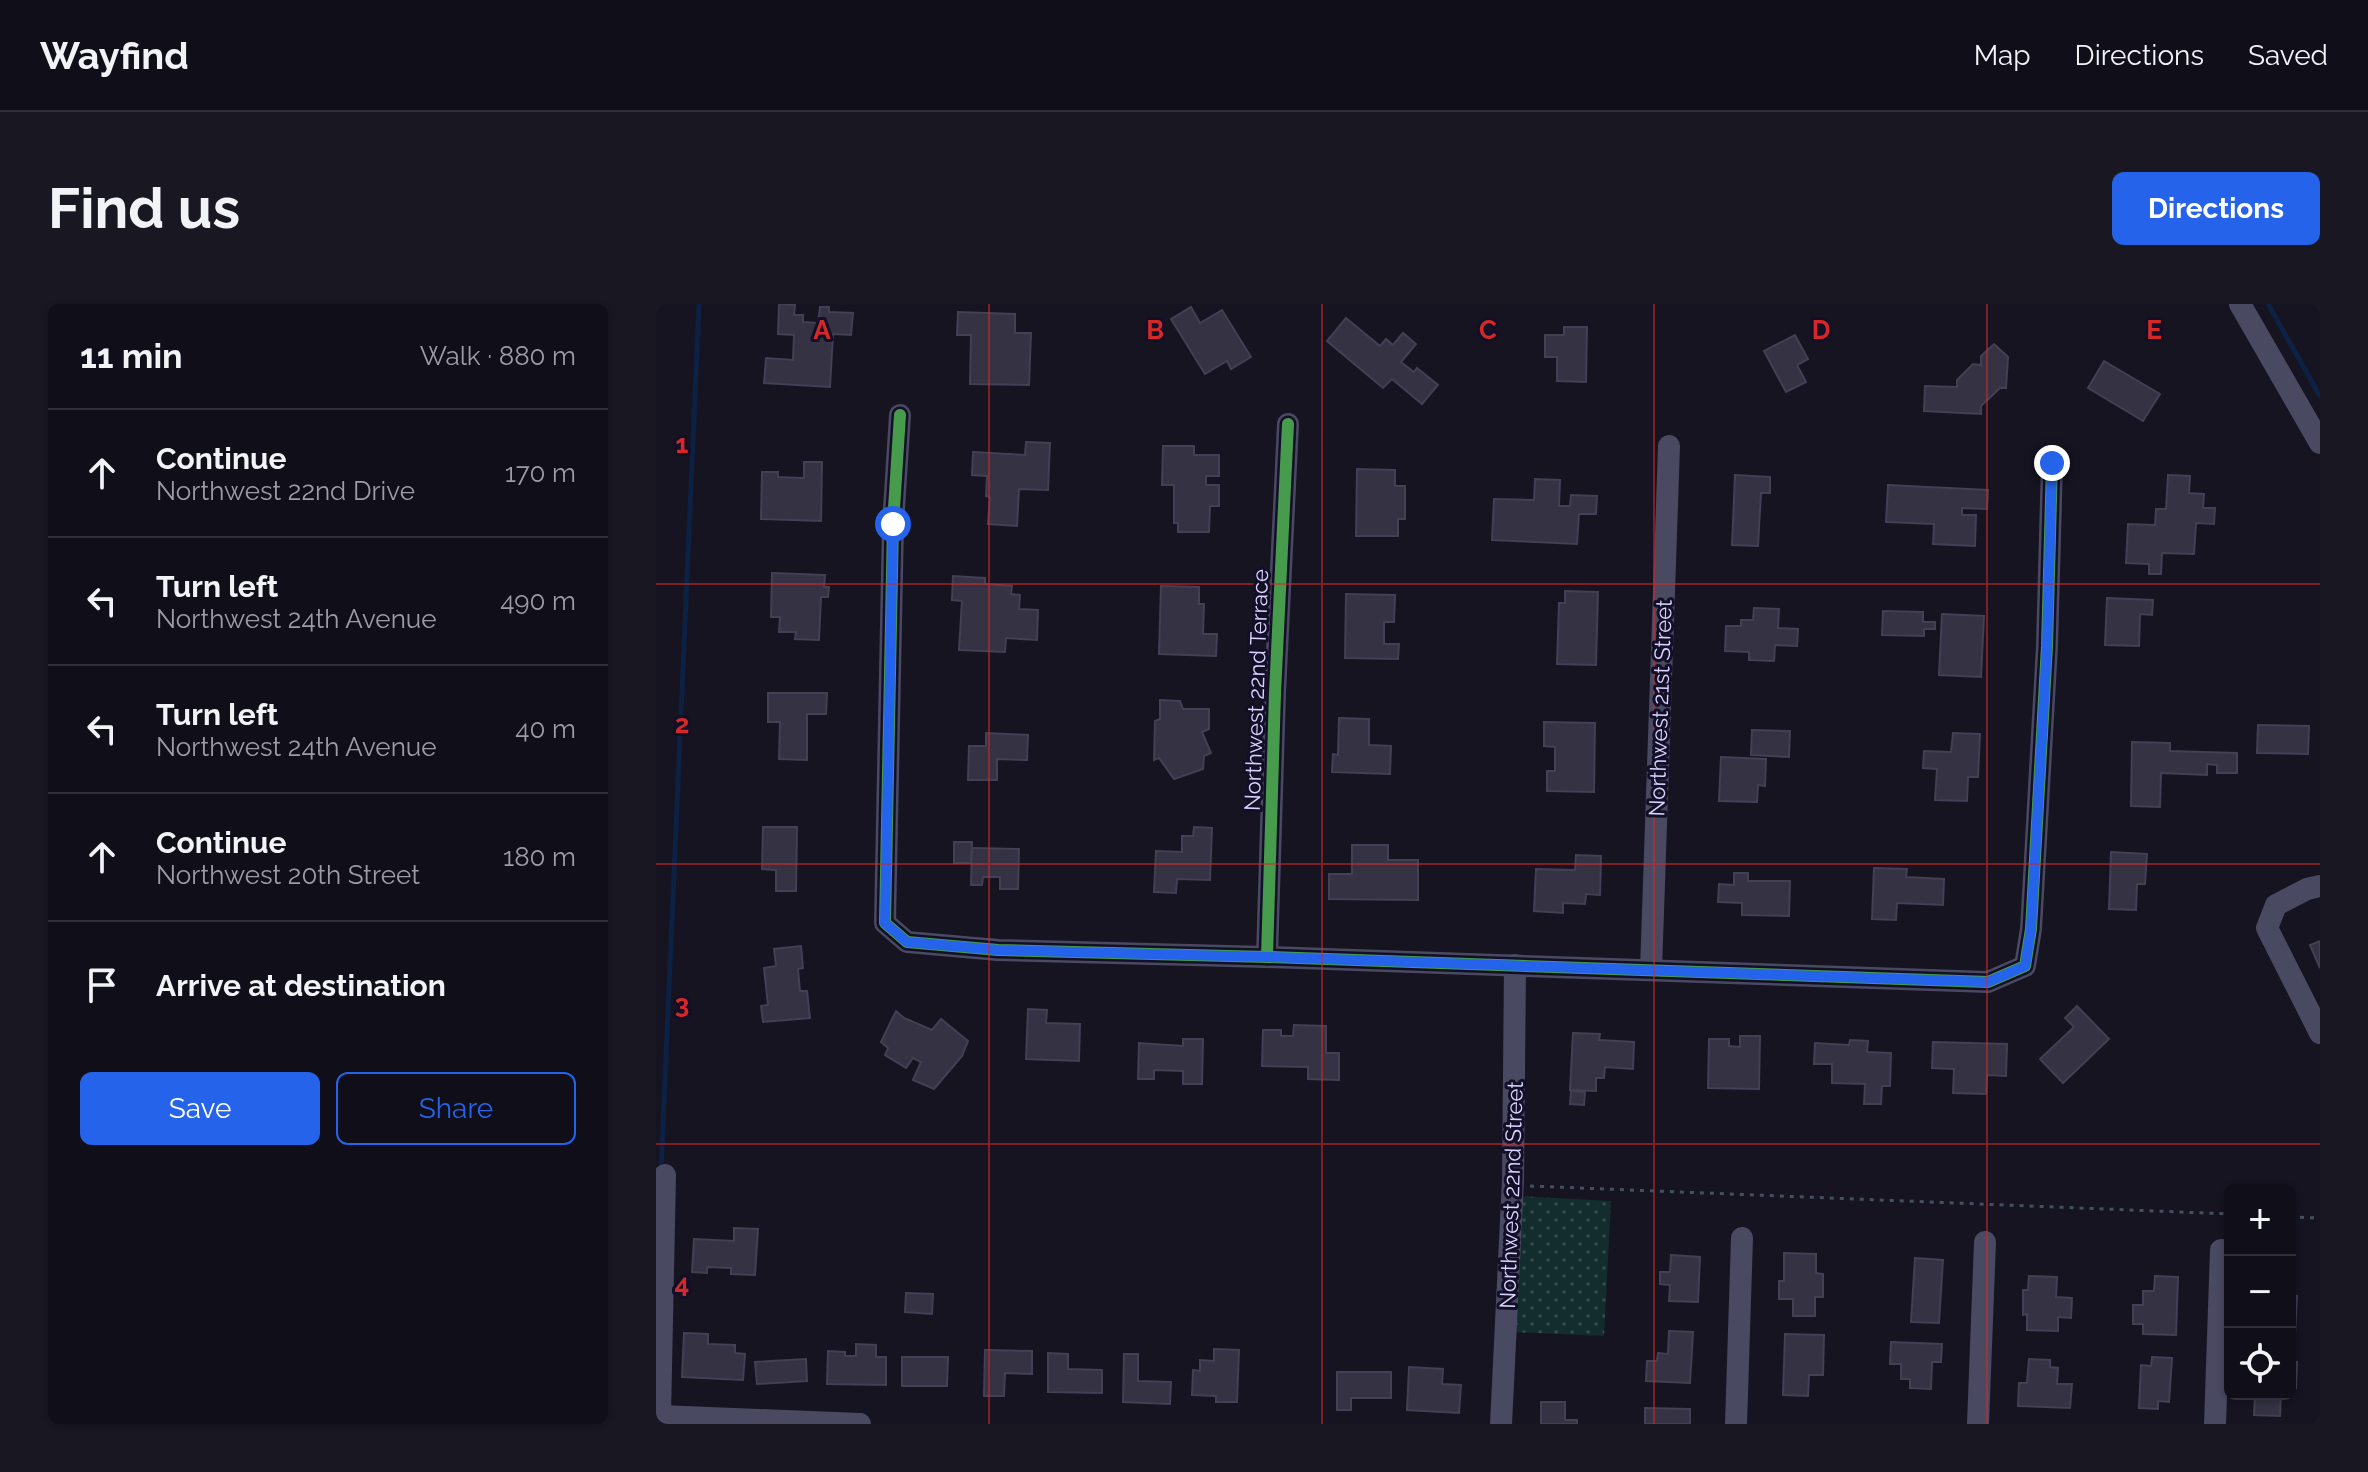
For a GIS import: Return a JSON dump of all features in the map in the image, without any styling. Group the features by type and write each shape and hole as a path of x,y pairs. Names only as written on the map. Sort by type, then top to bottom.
{"street":[{"path":"2240,304 2320,443"},
{"path":"900,415 893,524 885,923 907,942 998,950 1988,982 2025,966 2031,929 2047,646 2052,463"},
{"name":"Northwest 22nd Terrace","path":"1267,957 1288,424"},
{"name":"Northwest 21st Street","path":"1651,970 1669,446"},
{"path":"2320,886 2276,905 2267,928 2320,1033"},
{"name":"Northwest 22nd Street","path":"1501,1424 1513,1185 1515,965"},
{"path":"665,1175 660,1416 860,1424"},
{"path":"1736,1424 1742,1238"},
{"path":"1978,1424 1985,1242"},
{"path":"2215,1424 2221,1250"}],"path":[{"path":"1513,1185 2224,1214"},
{"path":"2296,1217 2320,1218"}],"green space":[{"path":"1518,1196 1611,1201 1604,1336 1511,1332"}],"building":[{"path":"779,304 795,305 794,315 803,315 803,322 818,323 820,307 829,307 829,312 853,313 851,335 833,334 830,387 764,383 766,358 793,360 794,335 778,334"},
{"path":"1191,307 1200,323 1222,310 1251,357 1231,369 1227,361 1205,374 1171,319"},
{"path":"958,312 1015,314 1015,333 1031,333 1029,385 970,384 971,335 957,335"},
{"path":"1346,318 1380,346 1386,339 1393,345 1403,333 1416,344 1401,362 1414,372 1417,368 1438,385 1422,404 1392,379 1383,388 1327,341"},
{"path":"1564,327 1587,327 1586,382 1557,381 1557,357 1545,357 1545,335 1564,335"},
{"path":"1795,335 1808,359 1797,365 1806,382 1786,392 1764,351"},
{"path":"1994,344 2008,357 2006,388 2000,388 1981,406 1981,414 1924,411 1925,386 1957,387 1957,380 1973,364 1981,365 1981,356"},
{"path":"2104,361 2160,394 2143,421 2088,388"},
{"path":"1026,442 1050,443 1048,490 1019,489 1017,526 988,524 990,497 986,496 987,476 972,475 973,452 1025,455"},
{"path":"1163,446 1194,446 1194,455 1219,455 1219,476 1206,476 1206,485 1219,485 1219,506 1210,506 1209,532 1178,532 1178,523 1174,523 1174,485 1162,485"},
{"path":"804,462 822,462 821,521 761,519 762,472 778,472 778,477 804,478"},
{"path":"1357,469 1395,470 1395,486 1405,486 1405,519 1398,519 1398,536 1356,536"},
{"path":"1735,475 1770,477 1770,493 1761,493 1758,546 1732,545"},
{"path":"2168,475 2190,476 2189,493 2204,494 2203,508 2215,508 2214,524 2196,523 2194,554 2162,553 2161,574 2149,574 2149,564 2126,563 2128,524 2155,525 2156,509 2166,509"},
{"path":"1535,479 1560,480 1559,506 1570,506 1571,495 1597,496 1596,514 1579,514 1577,544 1492,540 1494,499 1534,500"},
{"path":"1888,485 1988,490 1987,509 1962,508 1962,515 1976,515 1975,546 1933,544 1934,524 1886,522"},
{"path":"772,573 825,575 824,587 829,587 828,597 821,597 819,640 795,639 796,632 779,632 780,617 771,617"},
{"path":"953,576 985,578 985,584 1012,586 1011,594 1020,595 1019,609 1038,610 1037,640 1006,638 1005,652 959,650 962,601 952,600"},
{"path":"1161,586 1199,587 1199,604 1204,604 1203,634 1217,634 1216,656 1159,654"},
{"path":"1565,591 1598,592 1596,665 1557,664 1559,603 1565,603"},
{"path":"1346,594 1395,595 1394,622 1384,622 1384,644 1399,644 1398,659 1345,658"},
{"path":"2107,598 2153,600 2152,615 2140,614 2139,646 2105,645"},
{"path":"1754,608 1779,609 1778,628 1798,629 1797,646 1775,645 1774,661 1749,660 1749,652 1725,651 1726,626 1741,626 1741,620 1753,620"},
{"path":"1883,611 1923,612 1923,622 1935,622 1935,629 1924,629 1924,636 1882,635"},
{"path":"1942,614 1984,616 1981,677 1939,675"},
{"path":"768,693 827,693 826,714 807,714 807,760 779,759 780,722 768,722"},
{"path":"1160,700 1180,701 1183,709 1209,709 1209,729 1202,732 1211,753 1204,756 1203,769 1174,779 1159,758 1154,760 1155,721 1160,719"},
{"path":"1339,718 1369,719 1369,745 1391,746 1390,774 1332,772 1333,754 1338,755"},
{"path":"1544,722 1595,723 1594,792 1547,791 1547,771 1555,771 1555,747 1544,746"},
{"path":"2258,725 2309,726 2308,754 2257,753"},
{"path":"1752,730 1790,731 1789,757 1751,755"},
{"path":"986,733 1028,735 1027,760 997,759 997,780 968,780 969,746 986,746"},
{"path":"1953,733 1980,734 1978,777 1968,777 1967,801 1935,800 1937,769 1923,768 1924,751 1951,752"},
{"path":"2132,742 2170,743 2170,751 2237,753 2237,773 2217,773 2217,765 2207,764 2207,775 2161,773 2160,807 2131,806"},
{"path":"1721,757 1766,759 1765,786 1758,785 1757,802 1719,801"},
{"path":"763,827 797,827 796,891 776,891 776,870 762,869"},
{"path":"1194,827 1212,828 1210,880 1177,879 1176,893 1154,892 1156,851 1182,852 1182,836 1193,836"},
{"path":"954,842 972,842 971,863 954,863"},
{"path":"1352,845 1388,845 1388,860 1418,860 1418,900 1329,899 1329,874 1352,874"},
{"path":"972,848 1019,849 1018,889 1000,889 1000,877 983,877 982,885 971,885"},
{"path":"2111,852 2147,854 2145,884 2137,884 2136,910 2109,909"},
{"path":"1576,855 1601,856 1600,895 1586,894 1585,904 1563,903 1563,913 1534,911 1536,869 1575,870"},
{"path":"1874,868 1907,869 1906,877 1944,879 1943,905 1897,903 1896,920 1872,919"},
{"path":"1734,873 1748,873 1748,881 1790,881 1789,916 1742,915 1742,903 1718,902 1719,884 1734,885"},
{"path":"2320,941 2320,968 2310,945"},
{"path":"801,946 803,968 798,969 800,991 807,991 810,1018 763,1022 761,1006 768,1005 764,968 776,966 774,949"},
{"path":"2077,1006 2109,1039 2063,1083 2040,1059 2074,1027 2065,1018"},
{"path":"1028,1009 1047,1010 1046,1023 1080,1024 1079,1061 1026,1059"},
{"path":"896,1011 904,1018 932,1030 941,1019 968,1041 962,1056 934,1089 913,1080 921,1062 913,1058 906,1068 885,1055 888,1048 881,1042"},
{"path":"1294,1025 1326,1026 1326,1053 1339,1053 1339,1080 1308,1079 1308,1067 1262,1066 1263,1030 1281,1030 1281,1036 1293,1036"},
{"path":"1573,1033 1600,1034 1599,1040 1634,1042 1633,1069 1605,1067 1604,1078 1596,1078 1596,1091 1570,1090"},
{"path":"1740,1036 1760,1036 1759,1089 1708,1088 1709,1039 1729,1039 1729,1046 1740,1047"},
{"path":"1183,1039 1203,1039 1202,1084 1183,1084 1183,1071 1154,1070 1154,1079 1138,1079 1139,1043 1183,1046"},
{"path":"1850,1040 1868,1041 1867,1052 1891,1053 1890,1086 1882,1086 1881,1104 1864,1104 1865,1084 1832,1083 1832,1064 1814,1064 1815,1043 1849,1045"},
{"path":"1933,1042 2007,1044 2006,1076 1987,1075 1986,1094 1953,1093 1954,1069 1932,1068"},
{"path":"1571,1091 1585,1092 1584,1105 1570,1104"},
{"path":"734,1228 758,1229 755,1275 731,1274 731,1268 707,1267 707,1273 692,1272 694,1239 734,1241"},
{"path":"1784,1253 1816,1254 1816,1273 1823,1274 1823,1297 1815,1297 1815,1316 1793,1316 1793,1299 1779,1299 1779,1281 1784,1281"},
{"path":"1671,1255 1700,1257 1698,1302 1669,1301 1670,1285 1660,1284 1660,1272 1670,1272"},
{"path":"1915,1258 1943,1260 1939,1323 1911,1322"},
{"path":"2029,1276 2057,1277 2056,1297 2072,1298 2071,1318 2058,1317 2058,1331 2027,1330 2027,1314 2023,1315 2023,1290 2028,1290"},
{"path":"2155,1276 2178,1277 2176,1335 2143,1334 2143,1324 2133,1324 2133,1305 2143,1305 2143,1291 2154,1291"},
{"path":"906,1293 933,1294 932,1314 905,1312"},
{"path":"1669,1331 1693,1332 1690,1383 1646,1381 1647,1361 1657,1361 1658,1353 1668,1354"},
{"path":"684,1333 708,1334 708,1344 735,1345 735,1353 745,1354 743,1380 682,1377"},
{"path":"1785,1334 1824,1335 1823,1375 1809,1375 1808,1396 1783,1395"},
{"path":"1891,1342 1942,1344 1941,1362 1932,1362 1931,1389 1910,1388 1910,1379 1901,1379 1901,1364 1890,1364"},
{"path":"856,1344 876,1345 876,1357 886,1357 886,1385 827,1384 828,1351 856,1356"},
{"path":"1214,1349 1239,1350 1237,1402 1216,1402 1216,1396 1192,1395 1193,1370 1200,1371 1200,1360 1214,1361"},
{"path":"985,1350 1032,1351 1032,1374 1005,1373 1004,1396 984,1396"},
{"path":"1048,1353 1068,1354 1068,1369 1102,1370 1102,1393 1048,1392"},
{"path":"1124,1354 1138,1354 1138,1381 1171,1382 1170,1404 1123,1402"},
{"path":"902,1357 948,1357 947,1386 902,1386"},
{"path":"2152,1357 2172,1358 2169,1402 2158,1401 2158,1409 2139,1408 2141,1365 2151,1366"},
{"path":"806,1359 807,1381 757,1384 755,1362"},
{"path":"2029,1359 2050,1360 2050,1367 2058,1368 2057,1384 2072,1384 2070,1408 2018,1406 2019,1383 2027,1383"},
{"path":"1409,1367 1443,1369 1442,1384 1461,1385 1459,1413 1407,1410"},
{"path":"1337,1372 1391,1372 1391,1398 1351,1398 1351,1410 1337,1410"},
{"path":"2255,1400 2281,1400 2280,1416 2254,1415"},
{"path":"1541,1402 1565,1402 1565,1420 1577,1420 1577,1424 1541,1424"},
{"path":"1645,1408 1690,1409 1690,1424 1645,1424"}],"waterway":[{"path":"661,1170 699,304"},
{"path":"2268,304 2320,396"}],"cycle path":[{"path":"900,415 893,524 885,923 907,942 998,950 1988,982 2025,966 2031,929 2047,646 2052,463"},
{"path":"1267,957 1288,424"}],"route":[{"path":"893,524 885,923 907,942 998,950 1988,982 2025,966 2031,929 2047,646 2052,463"}]}
